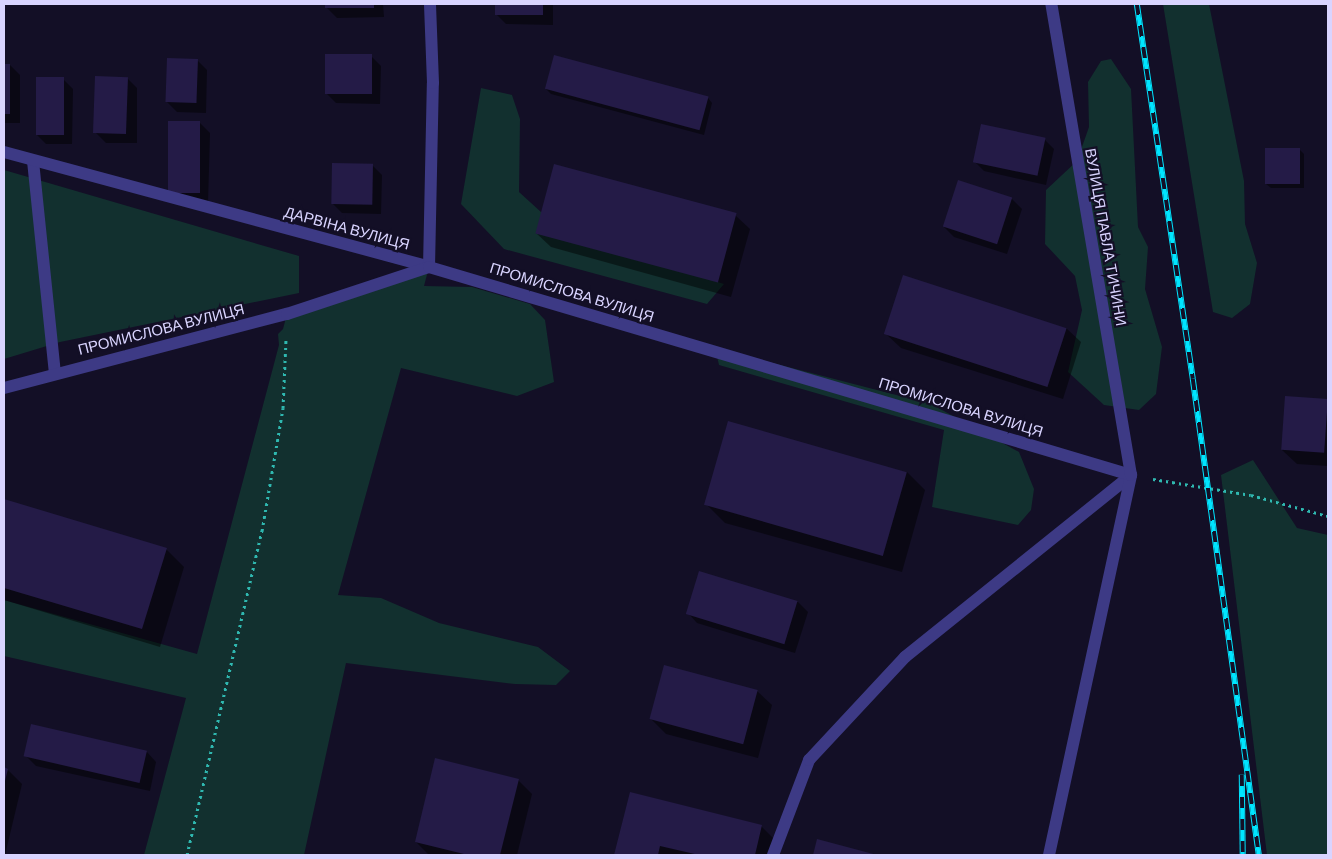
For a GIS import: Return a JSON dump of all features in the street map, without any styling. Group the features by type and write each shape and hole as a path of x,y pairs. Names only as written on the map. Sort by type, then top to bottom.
{"street":[{"name":"ДАРВІНА ВУЛИЦЯ","path":"4,152 429,267 433,84 430,4"},
{"name":"ВУЛИЦЯ ПАВЛА ТИЧИНИ","path":"1051,4 1131,475"},
{"path":"32,161 55,373"},
{"name":"ПРОМИСЛОВА ВУЛИЦЯ","path":"4,388 55,373 287,314 429,267 1131,475"},
{"path":"773,855 809,760 904,657 1131,475"},
{"path":"1049,855 1131,475"}],"path":[{"path":"187,855 262,531 283,408 287,314"},
{"path":"1131,475 1252,495 1328,516"}],"green space":[{"path":"1163,4 1209,4 1244,181 1245,224 1257,263 1250,304 1232,318 1213,312"},
{"path":"1111,59 1131,89 1138,227 1148,247 1145,289 1162,347 1156,394 1139,410 1104,405 1068,372 1082,310 1075,276 1045,244 1046,190 1077,161 1089,127 1088,82 1101,61"},
{"path":"481,88 512,95 520,119 519,192 563,232 724,284 707,304 504,249 461,204"},
{"path":"4,170 299,256 299,293 60,342 4,359"},
{"path":"429,267 424,286 472,287 530,304 545,320 554,382 517,396 401,368 338,595 381,598 439,623 538,647 570,671 556,685 515,684 346,663 304,855 144,855 186,698 4,656 4,600 197,654 279,345 278,334 283,329 287,314"},
{"path":"715,348 931,404 1019,452 1034,489 1031,510 1018,525 932,507 944,430 719,365"},
{"path":"1253,460 1297,528 1328,535 1328,855 1267,855 1221,475"}],"building":[{"path":"325,4 374,4 374,8 325,8"},
{"path":"495,4 543,4 543,15 495,15"},
{"path":"325,54 372,54 372,94 325,94"},
{"path":"554,55 709,96 699,130 545,89"},
{"path":"167,58 198,59 196,103 165,102"},
{"path":"4,64 10,64 10,114 4,114"},
{"path":"95,76 128,77 126,134 93,133"},
{"path":"36,77 64,77 64,135 36,135"},
{"path":"168,121 200,121 200,193 168,193"},
{"path":"981,124 1046,138 1037,176 973,162"},
{"path":"1265,148 1300,148 1300,184 1265,184"},
{"path":"332,163 373,164 372,205 331,204"},
{"path":"554,164 737,213 718,282 535,234"},
{"path":"958,180 1012,198 997,244 943,227"},
{"path":"903,275 1067,328 1047,387 884,334"},
{"path":"1285,396 1328,399 1324,453 1281,450"},
{"path":"728,421 907,472 883,556 704,505"},
{"path":"4,499 167,548 142,629 4,588"},
{"path":"699,571 797,601 784,644 686,614"},
{"path":"664,665 758,690 743,744 650,719"},
{"path":"31,724 147,751 140,783 24,756"},
{"path":"435,758 519,779 500,855 468,855 415,842"},
{"path":"4,767 8,769 4,785"},
{"path":"630,792 762,825 755,855 699,855 660,846 658,855 614,855"},
{"path":"817,839 877,855 813,855"}],"railway":[{"path":"1137,4 1193,379 1259,855"},
{"path":"1242,775 1243,855"}]}
